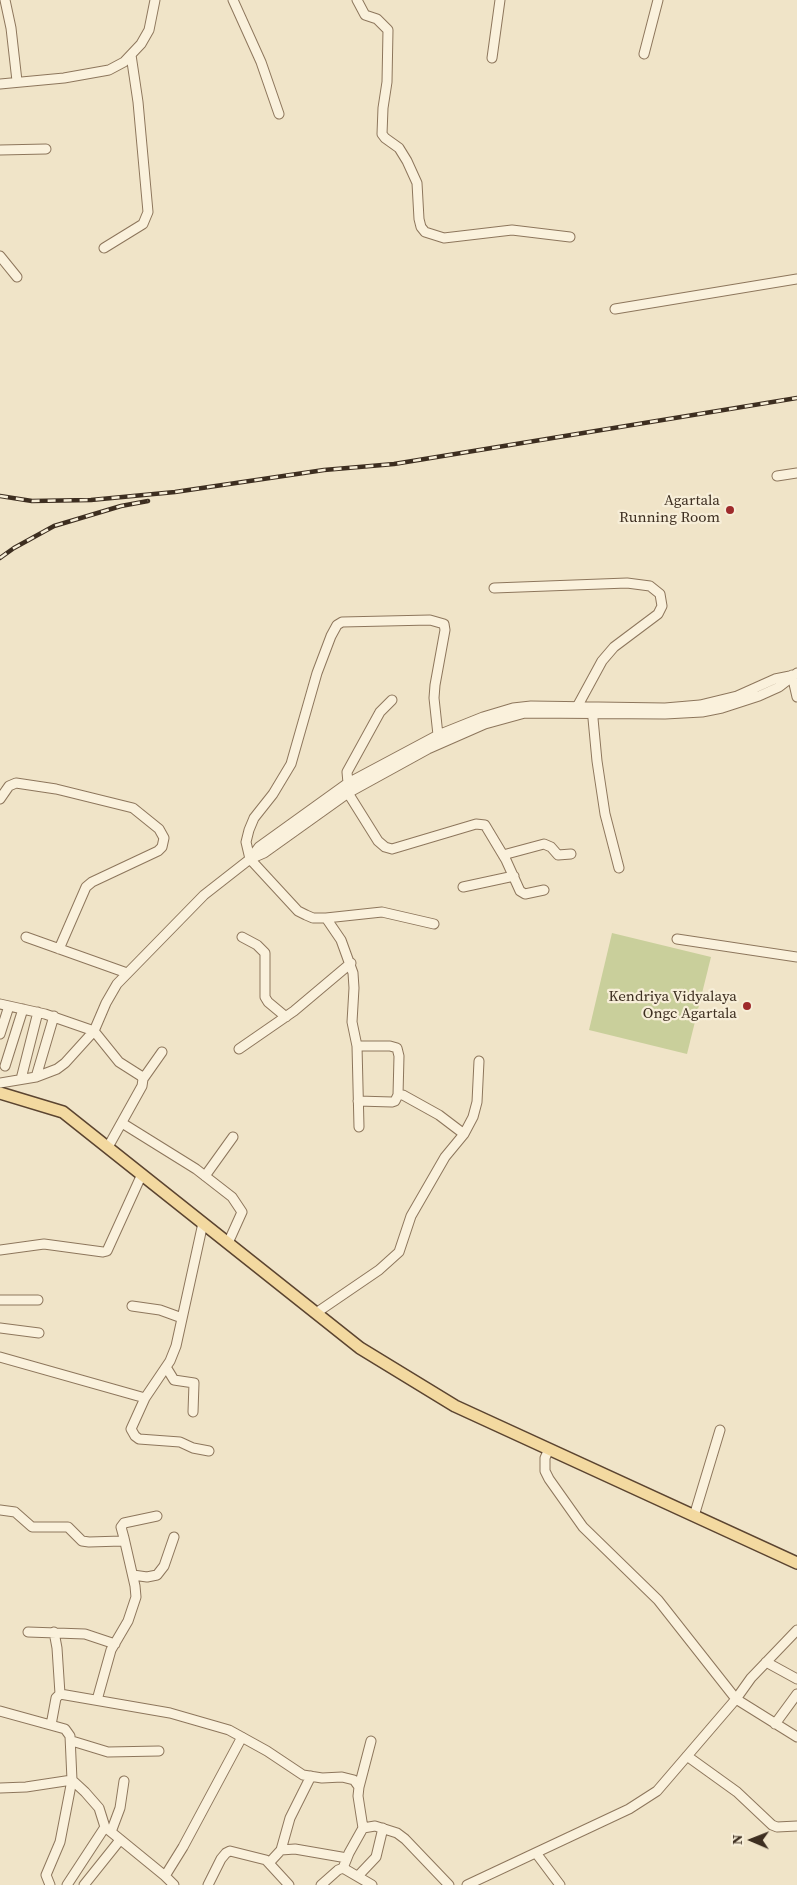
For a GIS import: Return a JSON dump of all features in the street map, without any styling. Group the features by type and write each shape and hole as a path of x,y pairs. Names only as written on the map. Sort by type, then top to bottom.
{"main road":[{"path":"0,1093 63,1112 360,1348 455,1406 797,1563"}],"street":[{"path":"5,0 11,28 17,81"},
{"path":"0,84 64,78 109,70 124,62 141,44 149,30 155,0"},
{"path":"233,0 261,62 279,114"},
{"path":"357,0 365,15 377,19 388,30 387,82 382,134 399,148 407,160 416,183 419,219 424,232 444,238 512,230 570,237"},
{"path":"492,58 500,0"},
{"path":"644,54 658,0"},
{"path":"104,248 143,224 148,212 138,102 131,55"},
{"path":"0,150 46,149"},
{"path":"0,256 17,277"},
{"path":"615,309 797,279"},
{"path":"777,476 797,473"},
{"path":"494,588 627,583 650,586 660,594 662,606 658,614 614,647 602,661 576,707"},
{"path":"434,924 382,912 314,918 298,911 250,859 246,842 254,818 273,794 291,764 317,672 337,625 342,622 430,620 444,624 445,630 434,698 438,735"},
{"path":"795,674 797,697"},
{"path":"250,859 259,847 353,783 438,735 520,714 592,711 682,714 722,708 759,696 779,687 795,674"},
{"path":"353,783 347,772 380,712 392,700"},
{"path":"0,1083 36,1077 57,1069 65,1063 94,1031 111,994 127,973 204,895 250,859 264,853 348,792 353,783 451,733 513,708 531,706 576,707 592,711"},
{"path":"592,711 605,814 619,868"},
{"path":"0,798 9,786 16,783 56,788 133,808 160,829 164,838 162,847 158,851 92,882 86,888 59,949"},
{"path":"348,792 378,841 384,847 392,848 480,824 485,825 514,876 520,891 525,894 544,890"},
{"path":"502,855 544,844 551,847 558,855 570,854"},
{"path":"463,887 514,876"},
{"path":"326,918 340,940 351,963 354,980 352,1022 357,1046 359,1126"},
{"path":"26,937 127,973"},
{"path":"242,937 257,945 265,953 265,997 268,1002 286,1017"},
{"path":"677,939 797,957"},
{"path":"239,1049 286,1017 351,963"},
{"path":"0,1034 4,1005 54,1016 94,1031 119,1062 143,1079"},
{"path":"17,1080 3,1065 23,1009"},
{"path":"17,1080 38,1012"},
{"path":"36,1077 54,1016"},
{"path":"357,1046 390,1046 397,1048 399,1056 398,1095 395,1101 358,1102"},
{"path":"108,1147 142,1086 143,1079 162,1052"},
{"path":"316,1313 380,1270 394,1258 402,1246 411,1216 445,1157 464,1134 473,1117 477,1102 479,1062"},
{"path":"398,1095 405,1095 430,1109 464,1134"},
{"path":"122,1122 170,1152 232,1197 236,1205 242,1210 228,1243"},
{"path":"205,1176 233,1137"},
{"path":"0,1250 49,1244 107,1251 142,1174"},
{"path":"203,1223 176,1346 166,1367 145,1398 132,1426 132,1432 139,1439 180,1442 193,1448 209,1451"},
{"path":"0,1300 38,1300"},
{"path":"132,1306 160,1310 182,1318"},
{"path":"0,1328 39,1333"},
{"path":"0,1357 145,1398"},
{"path":"166,1367 174,1380 194,1384 193,1412"},
{"path":"694,1516 720,1430"},
{"path":"549,1450 545,1458 545,1471 583,1527 658,1600 736,1699 797,1737"},
{"path":"0,1510 19,1514 32,1527 72,1528 82,1541 118,1542 124,1538"},
{"path":"97,1700 115,1644 134,1607 135,1586 121,1530 124,1524 157,1516"},
{"path":"133,1576 148,1577 158,1574 164,1566 174,1537"},
{"path":"467,1885 628,1809 657,1791 752,1678 797,1630"},
{"path":"28,1632 85,1634 115,1644"},
{"path":"51,1725 56,1698 60,1694 54,1632"},
{"path":"766,1662 797,1679"},
{"path":"60,1694 170,1713 210,1723 242,1737 267,1751 297,1773 312,1776 342,1776 354,1780 359,1787"},
{"path":"775,1724 797,1694"},
{"path":"0,1711 65,1729 69,1732 72,1741 72,1780 60,1842 46,1874 50,1885"},
{"path":"165,1876 183,1847 242,1737"},
{"path":"72,1741 108,1752 159,1751"},
{"path":"321,1885 343,1868 363,1828 359,1812 359,1787 371,1741"},
{"path":"687,1756 737,1792 772,1825 778,1827 797,1826"},
{"path":"269,1863 281,1850 290,1818 312,1776"},
{"path":"0,1788 26,1787 72,1780"},
{"path":"72,1780 99,1808 108,1830 174,1885"},
{"path":"67,1884 108,1830 120,1808 124,1780"},
{"path":"363,1828 375,1826 397,1833 449,1885"},
{"path":"358,1876 376,1857 383,1828"},
{"path":"84,1885 120,1840"},
{"path":"281,1850 295,1849 347,1858"},
{"path":"208,1885 226,1853 230,1851 266,1860 289,1885"},
{"path":"536,1852 560,1885"},
{"path":"343,1868 372,1885"}],"green space":[{"path":"612,933 711,957 687,1054 589,1030"}],"railway":[{"path":"0,496 32,501 91,500 175,492 324,470 394,464 797,398"},
{"path":"0,558 54,526 121,506 148,501"}],"place":[{"name":"Agartala Running Room","path":"730,510"},
{"name":"Kendriya Vidyalaya Ongc Agartala","path":"747,1006"}]}
